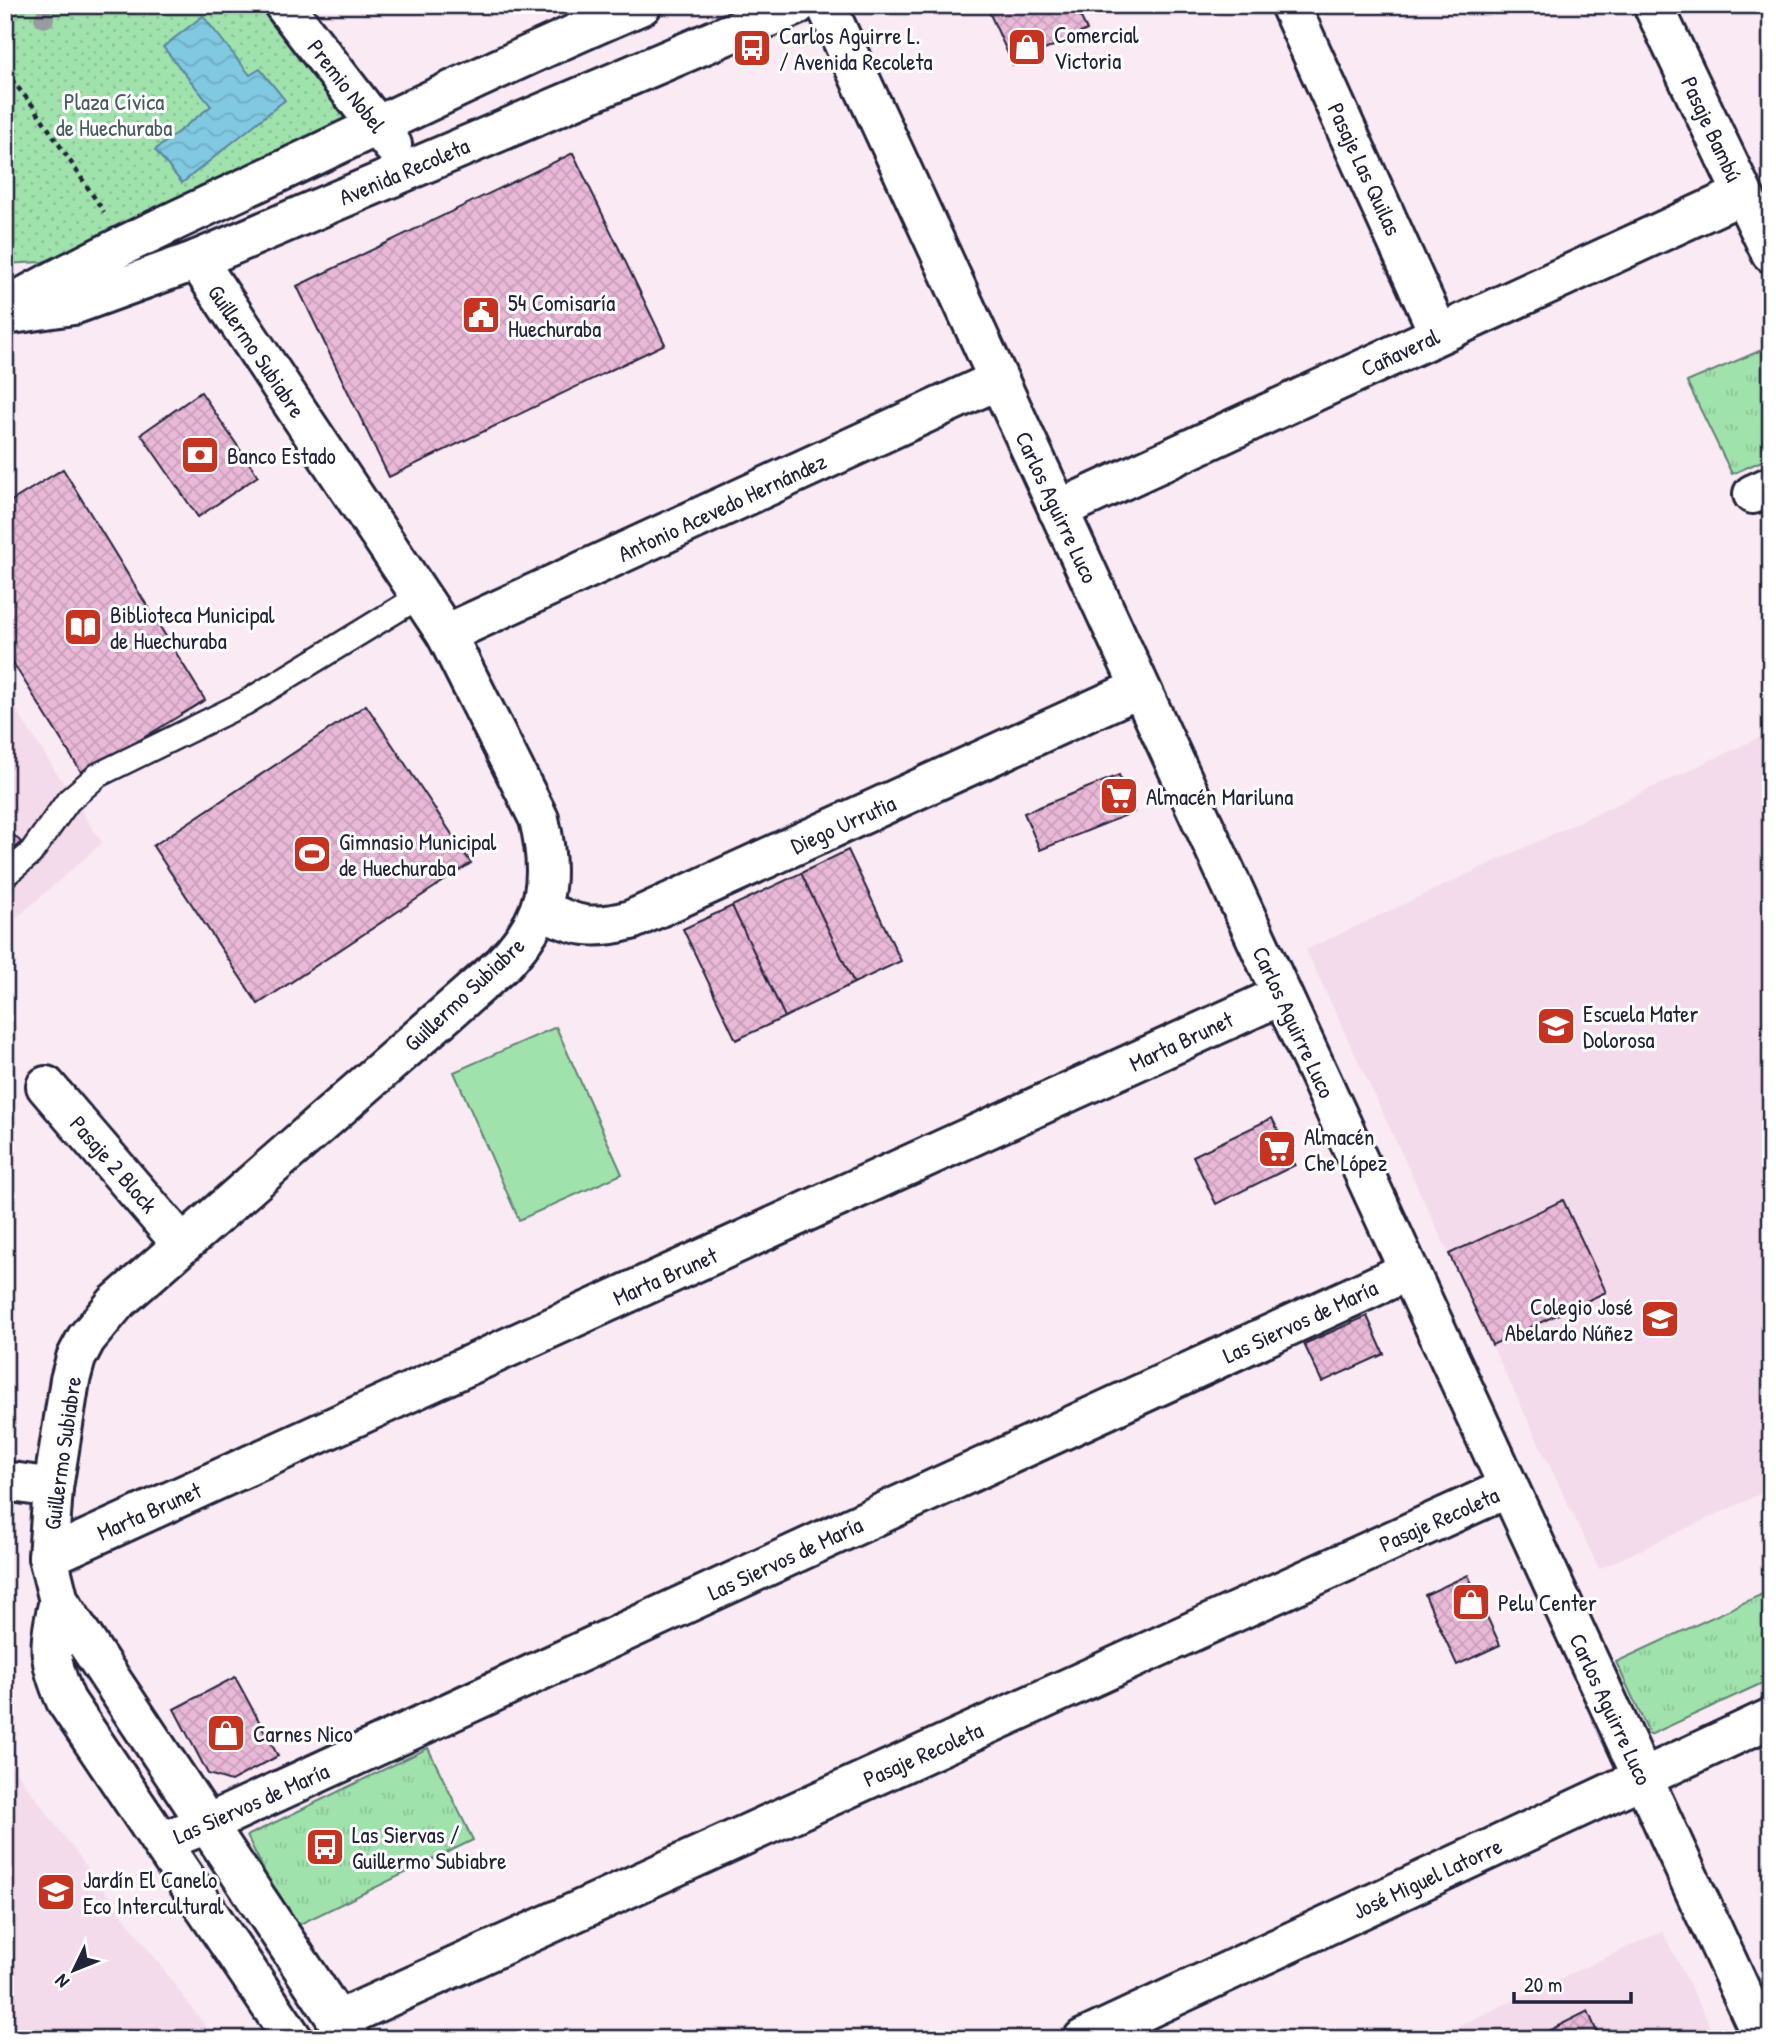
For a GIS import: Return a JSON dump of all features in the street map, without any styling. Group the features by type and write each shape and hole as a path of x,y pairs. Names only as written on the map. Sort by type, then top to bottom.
{"street":[{"name":"Premio Nobel","path":"284,5 378,124 409,169"},
{"name":"Avenida Recoleta","path":"5,315 24,297 125,244 551,44 642,5"},
{"name":"Avenida Recoleta","path":"5,315 72,305 140,283 797,5"},
{"name":"Carlos Aguirre Luco","path":"825,5 1763,2039"},
{"name":"Pasaje Las Quilas","path":"1290,5 1440,334"},
{"name":"Pasaje Bambú","path":"1653,5 1771,253"},
{"path":"551,44 566,103"},
{"name":"Cañaveral","path":"1058,510 1743,194"},
{"name":"Guillermo Subiabre","path":"197,260 446,634 539,819 547,869 546,892 541,909 521,945 503,964 181,1243 116,1303 86,1339 70,1380 53,1488 48,1557 59,1601 344,2030"},
{"name":"Antonio Acevedo Hernández","path":"446,634 998,380"},
{"name":"Diego Urrutia","path":"541,909 567,922 585,927 608,926 631,920 1140,688"},
{"name":"Marta Brunet","path":"48,1557 1282,995"},
{"name":"Pasaje 2 Block","path":"46,1086 181,1243"},
{"name":"Las Siervos de María","path":"161,1842 207,1824 1408,1271"},
{"path":"5,1481 53,1488"},
{"name":"Pasaje Recoleta","path":"344,2030 1508,1488"},
{"name":"Guillermo Subiabre","path":"59,1601 50,1642 51,1663 66,1701 293,2039"},
{"name":"José Miguel Latorre","path":"1083,2039 1771,1718"}],"lane":[{"path":"5,875 30,854 68,801 98,775 245,703 420,596"}],"path":[{"path":"5,72 34,107 125,244"}],"shaded area":[{"path":"5,693 102,843 5,928"},
{"name":"Escuela Mater Dolorosa","path":"1771,732 1771,1489 1599,1569 1492,1345 1605,1292 1562,1200 1449,1254 1306,950"},
{"name":"Jardín El Canelo Eco Intercultural","path":"5,1757 206,2027 206,2039 5,2039"},
{"path":"1662,1931 1717,2039 1431,2039"}],"green space":[{"name":"Plaza Cívica de Huechuraba","path":"5,5 275,5 345,115 337,131 78,250 42,262 5,264"},
{"path":"1771,346 1771,457 1732,474 1687,382"},
{"path":"556,1027 622,1174 519,1220 454,1072"},
{"path":"1771,1590 1771,1679 1650,1735 1616,1662"},
{"path":"428,1748 473,1840 292,1928 247,1836"}],"water":[{"path":"203,16 250,75 260,69 285,100 182,183 155,150 211,106 163,47"}],"building":[{"name":"Comercial Victoria","path":"986,5 1075,5 1087,30 1013,65"},
{"name":"54 Comisaría Huechuraba","path":"573,153 665,344 389,477 297,286"},
{"name":"Banco Estado","path":"201,392 258,476 198,517 141,434"},
{"name":"Biblioteca Municipal de Huechuraba","path":"63,469 205,700 83,775 5,650 5,604 12,600 5,590 5,505"},
{"name":"Gimnasio Municipal de Huechuraba","path":"366,705 471,863 258,1004 153,846"},
{"path":"1119,775 1134,812 1040,850 1024,813"},
{"path":"5,827 21,842 5,858"},
{"path":"848,850 901,961 854,983 801,873"},
{"path":"801,873 854,983 785,1017 732,906"},
{"path":"732,906 785,1017 736,1040 683,929"},
{"path":"1272,1118 1295,1165 1216,1204 1193,1156"},
{"path":"1563,1200 1606,1292 1492,1345 1449,1254"},
{"path":"1367,1316 1384,1354 1322,1382 1304,1344"},
{"path":"1468,1575 1500,1645 1457,1665 1425,1595"},
{"name":"Carnes Nico","path":"235,1677 278,1756 231,1781 208,1774 174,1709"},
{"path":"1588,2011 1600,2039 1532,2039"}],"place":[{"name":"Comercial Victoria","path":"1027,47"},
{"name":"Carlos Aguirre L. / Avenida Recoleta","path":"752,48"},
{"name":"54 Comisaría Huechuraba","path":"481,315"},
{"name":"Banco Estado","path":"200,455"},
{"name":"Biblioteca Municipal de Huechuraba","path":"83,627"},
{"name":"Almacén Mariluna","path":"1119,796"},
{"name":"Gimnasio Municipal de Huechuraba","path":"312,854"},
{"name":"Escuela Mater Dolorosa","path":"1556,1026"},
{"name":"Almacén Che López","path":"1277,1149"},
{"name":"Colegio José Abelardo Núñez","path":"1660,1319"},
{"name":"Pelu Center","path":"1471,1602"},
{"name":"Carnes Nico","path":"226,1733"},
{"name":"Las Siervas / Guillermo Subiabre","path":"325,1847"},
{"name":"Jardín El Canelo Eco Intercultural","path":"56,1892"}]}
